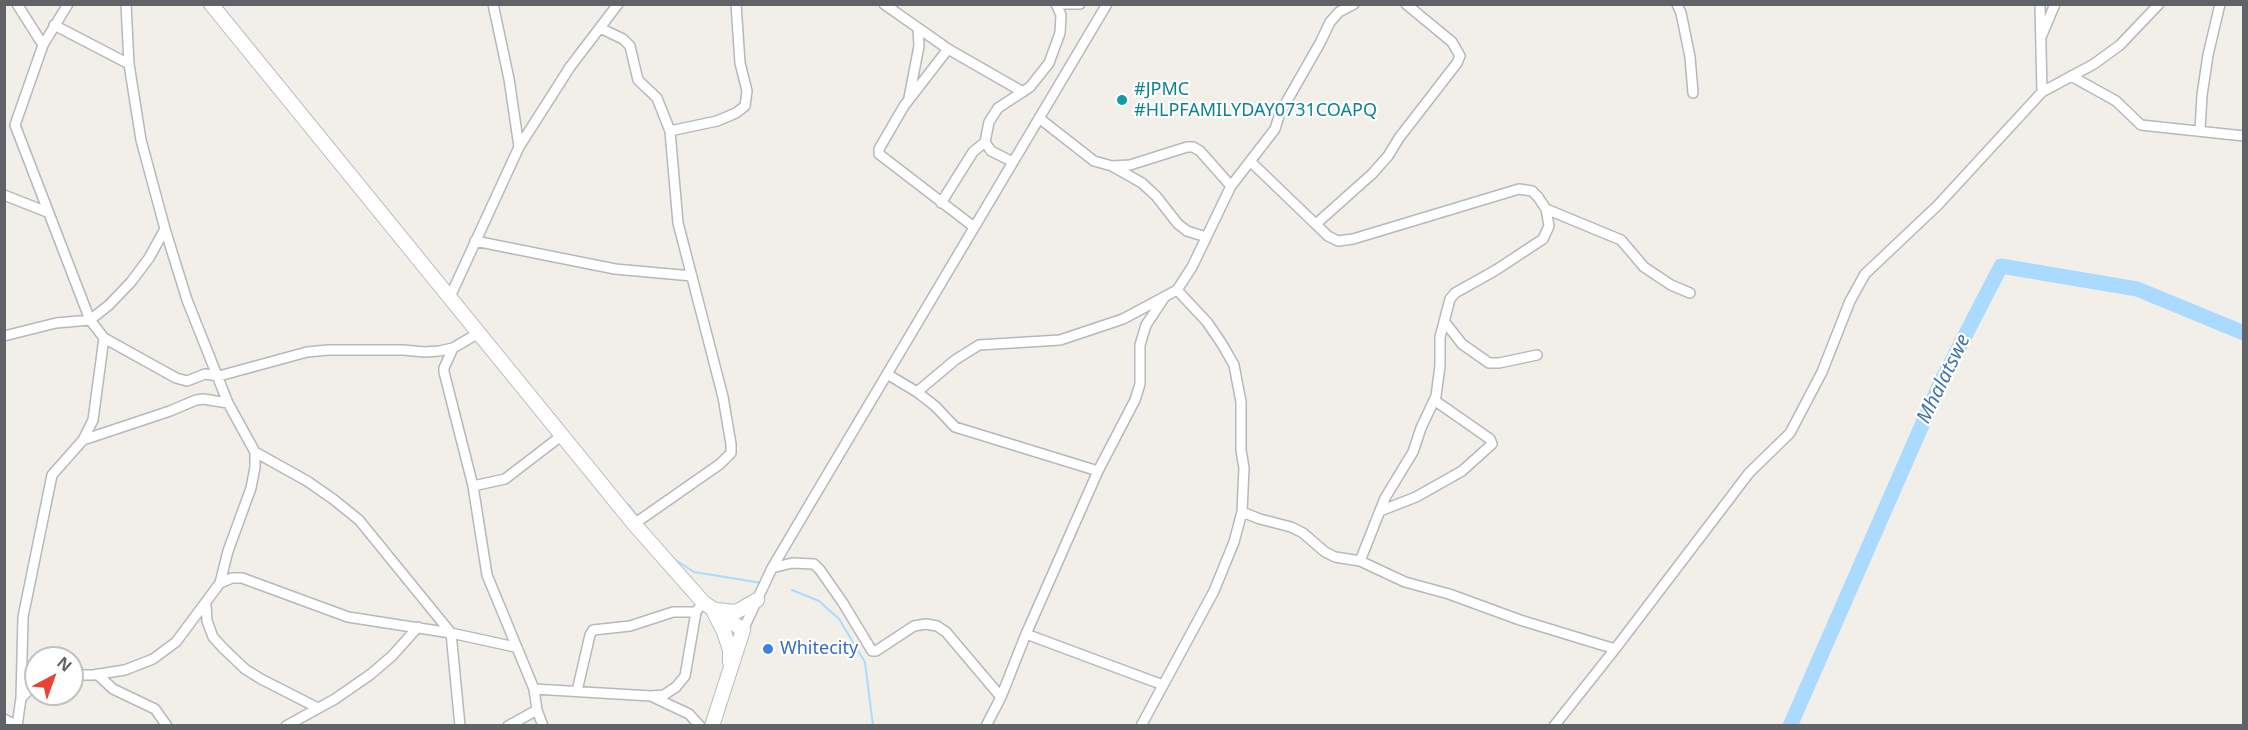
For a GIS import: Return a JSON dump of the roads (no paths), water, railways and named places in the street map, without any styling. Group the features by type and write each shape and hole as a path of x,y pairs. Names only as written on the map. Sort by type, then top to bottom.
{"street":[{"path":"17,4 43,45"},
{"path":"68,4 43,45 15,125 90,320 104,338 176,378 187,381 205,374 219,376 307,352 328,350 424,352 453,348 477,334"},
{"path":"84,675 125,670 153,659 176,642 220,584 228,551 251,488 255,467 255,452 228,403 187,300 165,229 141,140 129,64 126,4"},
{"path":"211,4 477,334 704,608 727,641 730,650 730,667"},
{"path":"494,4 509,79 519,147"},
{"path":"448,298 519,147 570,67 618,4"},
{"path":"670,131 705,125 736,113 745,106 747,91 740,63 736,4"},
{"path":"885,4 948,49 1023,92"},
{"path":"941,203 973,152 985,142 988,122 993,114 998,108 1030,87 1049,63 1056,47 1061,24 1059,4 1080,4"},
{"path":"712,726 743,630 772,568 1107,4"},
{"path":"917,392 955,360 979,345 1060,339 1123,319 1178,290 1192,267 1231,186 1275,129 1280,113 1320,43 1329,22 1339,12 1354,4"},
{"path":"1316,224 1372,174 1388,156 1460,56 1452,42 1406,4"},
{"path":"1677,4 1690,57 1693,93"},
{"path":"2040,4 2042,93"},
{"path":"2041,36 2055,4"},
{"path":"1554,726 1749,473 1790,434 1822,372 1850,301 1865,274 1938,205 2042,93 2094,64 2120,45 2159,4"},
{"path":"2200,130 2204,85 2220,4"},
{"path":"54,25 129,64"},
{"path":"600,28 623,39 630,46 638,80 657,98 670,131 678,223 723,397 731,453 720,464 634,524"},
{"path":"908,100 919,46 918,29"},
{"path":"948,49 908,100 879,149 879,154 974,227"},
{"path":"2071,76 2116,100 2141,124 2244,136"},
{"path":"1039,118 1094,161 1112,166 1142,183 1156,196 1178,224 1187,231 1206,237"},
{"path":"4,128 15,125"},
{"path":"985,142 991,151 1013,162"},
{"path":"1112,166 1130,165 1193,147 1200,151 1231,186"},
{"path":"1251,162 1329,236 1338,241 1519,189 1532,191 1546,209 1550,226 1543,238 1496,270 1455,293 1450,299 1440,337 1440,366 1434,400 1413,452 1385,498 1360,561"},
{"path":"4,195 47,212"},
{"path":"1546,209 1621,240 1644,267 1671,285 1690,294"},
{"path":"4,336 56,323 90,320 109,305 131,282 149,258 165,229"},
{"path":"475,241 615,269 692,276"},
{"path":"1142,726 1214,591 1234,542 1242,512 1244,468 1241,450 1241,402 1234,365 1206,322 1178,290"},
{"path":"986,726 1001,698 1026,634 1098,471 1135,400 1140,384 1140,345 1146,325 1165,296"},
{"path":"1444,321 1462,344 1489,363 1537,355"},
{"path":"4,719 17,726 21,698 23,617 51,475 83,440 93,420 104,338"},
{"path":"444,368 453,348"},
{"path":"424,352 437,359 444,368 472,486 487,575 534,688 537,710 543,726"},
{"path":"887,374 935,406 954,427 1098,471"},
{"path":"83,440 196,400 228,403"},
{"path":"1380,511 1416,497 1462,471 1492,444 1490,439 1434,400"},
{"path":"472,486 505,479 561,436"},
{"path":"255,452 307,480 359,520 451,633 460,726"},
{"path":"1242,512 1291,526 1335,557 1360,561 1405,582 1449,594 1520,620 1615,649"},
{"path":"772,568 792,563 814,564 843,603 872,651 876,651 914,626 926,624 937,626 946,632 1001,698"},
{"path":"220,584 232,578 242,578 348,616 451,633 515,647"},
{"path":"577,691 593,630 630,626 673,612 704,608 736,612 757,600"},
{"path":"206,605 207,621 213,637 245,669 318,708"},
{"path":"704,608 743,630"},
{"path":"534,688 651,696 664,694 676,687 684,676 704,608"},
{"path":"286,726 371,674 392,656 418,627"},
{"path":"1026,634 1163,685"},
{"path":"97,674 113,689 155,709 166,726"},
{"path":"21,698 24,695"},
{"path":"651,696 697,723"},
{"path":"508,726 537,710"}],"waterway":[{"name":"Mhalatswe","path":"1790,726 1940,384 2001,266 2137,289 2244,333"},
{"path":"628,504 639,518"},
{"path":"643,523 650,533"},
{"path":"674,559 694,572 762,583"},
{"path":"792,590 819,601 839,619 865,662 873,726"}],"place":[{"name":"#JPMC #HLPFAMILYDAY0731COAPQ","path":"1122,100"},
{"name":"Whitecity","path":"768,649"}]}
